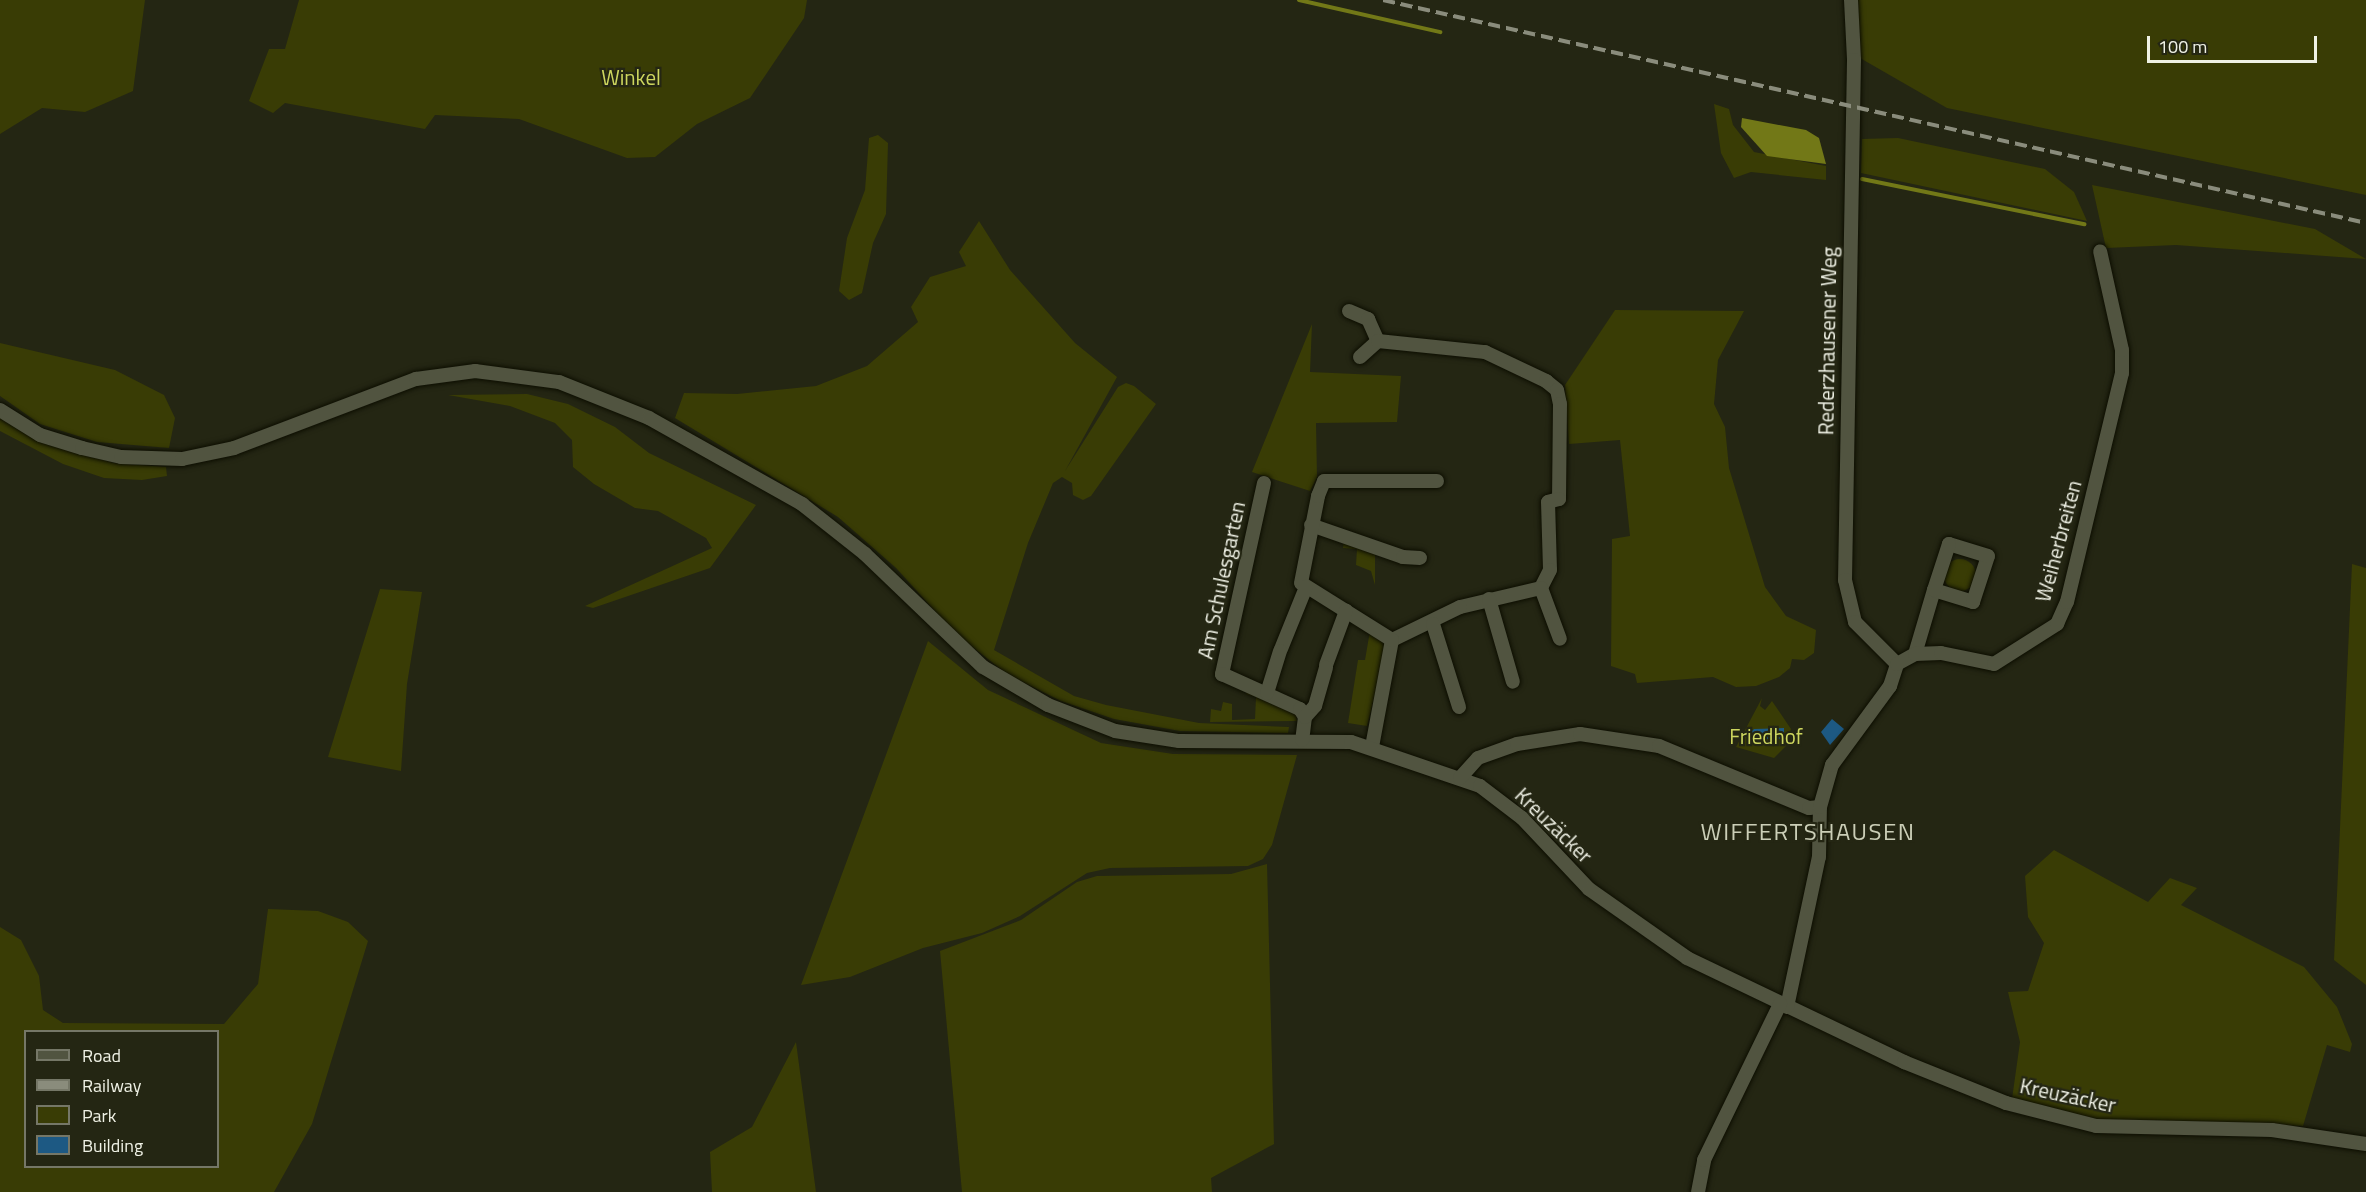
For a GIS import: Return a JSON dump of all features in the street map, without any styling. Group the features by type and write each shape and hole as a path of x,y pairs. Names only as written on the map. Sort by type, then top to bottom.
{"street":[{"name":"Rederzhausener Weg","path":"1851,0 1854,60 1845,580 1855,622 1897,664"},
{"name":"Weiherbreiten","path":"1897,664 1915,654 1941,653 1994,664 2057,624 2085,540 2122,373 2122,350 2100,251"},
{"path":"1349,311 1368,319 1376,328 1378,341"},
{"path":"1360,357 1378,341 1485,352 1557,390 1559,499 1548,502 1550,570 1541,588 1506,600 1489,599 1460,608 1433,624 1392,640"},
{"name":"Kreuzäcker","path":"0,410 40,435 82,448 121,457 182,459 234,448 416,379 475,371 559,382 649,418 802,504 865,554 963,650 1020,690 1115,730 1179,741 1302,740 1372,747 1480,786 1522,818 1589,889 1622,917 1687,958 1784,1006 1955,1083 2064,1120 2139,1130 2272,1130 2366,1144"},
{"path":"1392,640 1306,587 1300,576 1311,525 1324,481 1437,481"},
{"name":"Am Schulesgarten","path":"1264,483 1222,674 1290,702 1305,717"},
{"path":"1311,525 1403,557 1420,558"},
{"path":"1915,654 1934,590 1949,544 1988,556 1973,602 1934,590"},
{"path":"1267,693 1280,650 1306,587"},
{"path":"1541,588 1560,639"},
{"path":"1489,599 1513,682"},
{"path":"1302,740 1305,717 1315,706 1346,611"},
{"path":"1433,624 1459,707"},
{"path":"1372,747 1392,640"},
{"path":"1698,1191 1704,1160 1784,1006 1818,857 1820,807 1838,752 1890,686 1897,664"},
{"path":"1460,778 1478,758 1517,744 1580,734 1659,746 1809,808 1820,807"}],"green space":[{"path":"0,0 145,0 133,91 85,112 42,108 0,134"},
{"name":"Winkel","path":"299,0 807,0 804,18 750,98 697,124 655,157 627,158 519,119 435,115 425,129 285,103 273,113 249,101 269,49 285,49"},
{"path":"1858,0 2366,0 2366,195 1947,108 1860,58"},
{"path":"1714,104 1729,109 1733,125 1754,152 1826,166 1826,180 1751,172 1734,178 1721,153"},
{"path":"878,135 888,143 886,214 873,243 862,293 849,300 839,291 847,238 865,190 869,138"},
{"path":"1898,138 2045,169 2074,192 2087,221 1861,173 1862,139"},
{"path":"2092,185 2315,229 2366,259 2176,245 2106,248"},
{"path":"979,221 1010,270 1075,343 1117,377 1065,471 1118,387 1126,383 1134,386 1156,404 1091,496 1083,500 1073,495 1072,483 1062,477 1053,483 1028,543 994,650 1074,696 1106,705 1199,723 1289,727 1288,733 1180,731 1114,719 1061,701 1007,674 956,634 896,568 838,517 675,418 684,393 737,394 816,386 867,366 918,322 911,307 930,277 966,266 959,252"},
{"path":"1615,310 1744,311 1718,360 1714,404 1725,427 1729,468 1765,587 1786,616 1816,630 1814,653 1804,660 1792,659 1790,668 1779,677 1756,686 1736,687 1713,677 1637,683 1635,674 1611,666 1612,539 1630,536 1620,440 1569,444 1565,385"},
{"path":"1312,324 1310,372 1401,376 1397,422 1316,423 1317,477 1310,491 1252,472"},
{"path":"0,343 115,370 164,395 175,418 169,448 97,442 40,424 0,396"},
{"path":"527,394 568,404 615,427 649,453 756,505 710,568 593,608 585,606 712,548 706,538 658,511 635,508 594,484 573,467 572,440 555,423 510,406 448,395"},
{"path":"0,417 59,448 114,463 166,467 167,476 142,480 104,478 63,464 0,431"},
{"path":"1344,538 1375,549 1375,585 1371,571 1356,565 1357,549 1343,548"},
{"path":"1960,559 1971,564 1976,575 1971,586 1960,591 1949,586 1944,575 1949,564"},
{"path":"2352,564 2366,568 2366,985 2334,960"},
{"path":"380,589 422,592 407,684 401,771 328,757"},
{"path":"1370,631 1384,643 1384,656 1367,726 1348,723 1358,660 1365,660"},
{"path":"928,641 988,690 1101,743 1173,754 1297,755 1272,845 1263,859 1248,866 1110,868 1087,873 1020,916 982,933 923,948 850,977 801,985"},
{"path":"1250,689 1296,713 1297,721 1210,722 1211,709 1221,711 1223,702 1232,704 1232,720 1255,719 1256,697 1246,694"},
{"name":"Friedhof","path":"1762,698 1760,706 1765,710 1772,701 1791,729 1786,746 1774,758 1736,747"},
{"path":"2054,850 2148,902 2170,878 2197,888 2181,905 2304,967 2337,1007 2352,1044 2350,1052 2327,1045 2303,1126 2095,1120 2012,1099 2020,1042 2008,992 2028,991 2044,943 2028,917 2025,876"},
{"path":"1267,864 1274,1144 1211,1178 1212,1192 962,1192 940,951 1021,920 1077,882 1097,876 1231,874"},
{"path":"268,909 318,911 348,922 368,941 312,1124 274,1192 0,1192 0,927 21,940 39,976 43,1010 63,1023 224,1024 258,984"},
{"path":"796,1042 816,1192 712,1192 710,1152 752,1127"}],"shaded area":[{"path":"1742,118 1806,130 1819,138 1826,164 1767,156 1741,127"}],"building":[{"path":"1832,719 1844,729 1830,745 1821,732"},
{"path":"1784,728 1784,739 1755,739 1749,734 1754,729"}],"waterway":[{"path":"1299,0 1440,32"},
{"path":"1862,179 2084,224"}],"railway":[{"path":"1383,0 2366,223"}],"district":[{"name":"WIFFERTSHAUSEN","path":"1808,832"}]}
